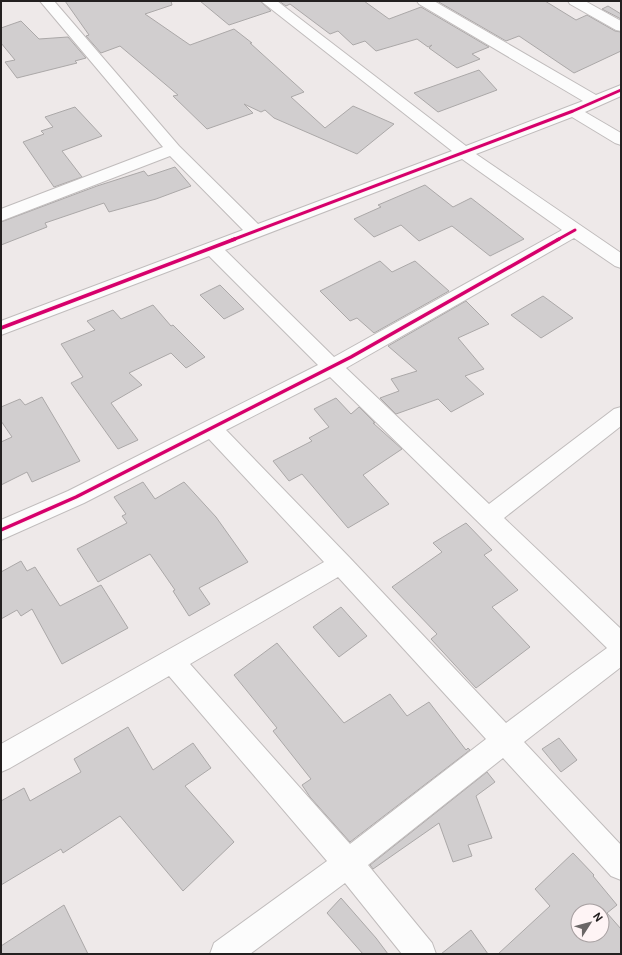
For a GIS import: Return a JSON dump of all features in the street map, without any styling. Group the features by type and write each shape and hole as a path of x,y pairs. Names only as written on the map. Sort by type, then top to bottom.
{"street":[{"path":"47,1 173,149 256,232"},
{"path":"268,1 464,152 621,262"},
{"path":"424,1 595,100"},
{"path":"575,1 621,27"},
{"path":"1,328 573,111 595,100 621,90"},
{"path":"573,111 621,140"},
{"path":"1,215 173,149"},
{"path":"1,530 76,497 332,367 575,230"},
{"path":"212,248 332,367 621,645"},
{"path":"488,518 621,415"},
{"path":"211,428 341,564 621,866"},
{"path":"1,759 341,564"},
{"path":"225,954 348,863 579,683 621,653"},
{"path":"172,661 348,863 420,954"}],"building":[{"path":"65,1 171,1 172,5 145,14 190,45 234,29 252,43 250,43 304,92 291,97 325,128 353,106 394,124 357,154 274,118 265,110 261,112 244,104 253,113 207,129 173,96 178,95 120,46 101,53 86,36 89,35"},
{"path":"200,1 260,1 271,11 229,25"},
{"path":"279,1 364,1 389,19 421,7 489,47 472,54 480,59 457,68 429,48 432,45 428,47 417,39 376,51 365,41 353,45 338,31 330,34 290,4 286,6"},
{"path":"437,1 545,1 576,20 587,15 615,31 621,32 621,51 574,73 519,36 506,41"},
{"path":"608,6 621,14 621,19 602,9"},
{"path":"21,21 39,39 68,37 86,58 75,61 77,63 17,78 5,62 15,60 1,43 1,28"},
{"path":"479,70 497,90 438,112 414,93"},
{"path":"75,107 102,136 62,151 82,177 54,187 23,142 44,134 41,131 53,127 45,117"},
{"path":"175,167 191,186 156,199 109,212 104,203 45,223 47,227 1,245 1,222 97,186 144,171 148,176"},
{"path":"425,185 453,207 471,198 524,239 490,256 452,226 419,241 401,225 374,237 354,219 381,207 378,205"},
{"path":"380,261 392,272 415,261 449,291 374,333 357,318 350,321 320,291"},
{"path":"220,285 244,309 224,319 200,295"},
{"path":"543,296 573,318 541,338 511,315"},
{"path":"466,301 489,324 458,338 484,369 465,376 484,394 451,412 438,399 396,414 380,398 399,391 391,379 417,371 388,346"},
{"path":"153,305 171,326 173,325 205,357 186,368 171,353 129,373 142,385 111,403 138,440 118,449 71,383 83,377 61,344 95,330 87,321 113,310 121,319"},
{"path":"42,397 80,461 32,482 27,472 1,485 1,442 12,437 1,421 1,407 20,399 25,405"},
{"path":"336,398 351,414 359,407 375,423 373,423 402,449 363,475 389,504 348,528 302,474 289,481 273,461 312,441 309,438 329,427 314,409"},
{"path":"143,482 155,499 184,482 216,517 248,562 199,588 210,604 189,616 173,591 175,590 150,554 98,582 77,549 127,523 122,516 126,514 114,497"},
{"path":"466,523 492,550 484,555 518,590 492,607 530,647 476,688 431,639 437,634 392,587 442,552 433,543"},
{"path":"21,561 27,571 35,567 60,606 101,585 128,628 62,664 32,609 21,616 17,610 1,619 1,572"},
{"path":"341,607 367,636 339,657 313,627"},
{"path":"277,643 344,723 390,694 407,716 429,702 466,750 468,748 470,750 350,842 310,797 302,785 311,779 273,731 277,728 234,675"},
{"path":"128,727 153,770 193,743 211,768 185,786 234,842 183,891 120,816 63,853 61,849 1,885 1,801 24,788 30,801 81,772 74,759"},
{"path":"559,738 577,760 561,772 542,749"},
{"path":"487,772 495,782 476,796 492,838 468,845 472,856 453,862 439,823 373,869 370,865"},
{"path":"573,853 594,875 593,876 617,905 610,911 610,903 570,903 570,943 610,943 610,916 621,929 621,954 498,954 550,906 535,889"},
{"path":"341,898 388,954 363,954 327,913"},
{"path":"64,905 88,954 1,954 1,946"},
{"path":"471,930 488,954 441,954"}],"cycle path":[{"path":"1,328 573,111 621,90"},
{"path":"1,530 76,497 351,357 575,230"}]}
